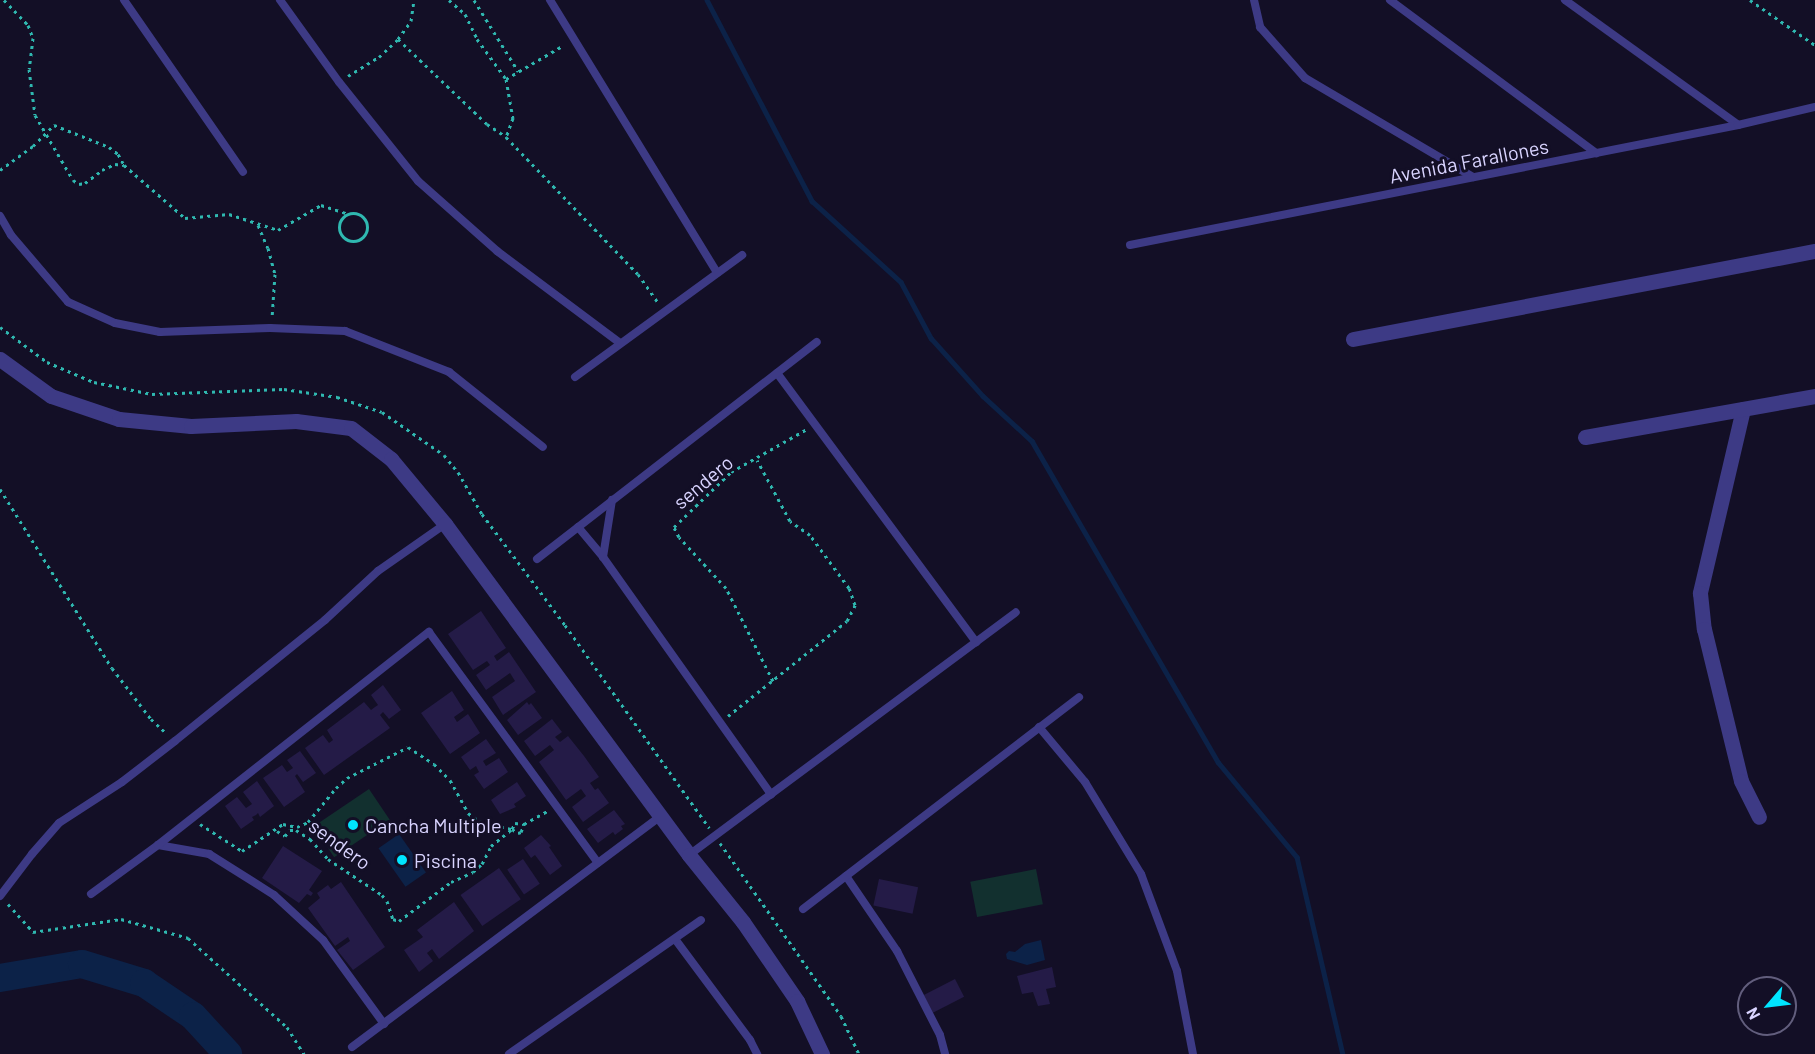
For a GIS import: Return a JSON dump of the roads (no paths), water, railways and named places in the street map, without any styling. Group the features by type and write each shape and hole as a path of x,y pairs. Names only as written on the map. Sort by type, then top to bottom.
{"street":[{"path":"1353,339 1815,251"},
{"path":"0,359 51,396 119,418 191,426 296,422 351,428 392,459 445,524 689,855 743,922 797,1000 822,1054"},
{"path":"1585,437 1815,396"},
{"path":"1743,409 1700,593 1704,629 1742,781 1759,817"}],"lane":[{"path":"124,0 243,172"},
{"path":"280,0 339,82 418,181 497,250 620,343"},
{"path":"550,0 717,273"},
{"path":"1254,0 1260,27 1305,78 1473,177"},
{"path":"1390,0 1596,153"},
{"path":"1565,0 1738,125"},
{"name":"Avenida Farallones","path":"1130,246 1738,125 1815,107"},
{"path":"0,216 11,235 68,302 115,323 160,332 270,328 345,330 449,372 543,447"},
{"path":"575,377 742,255"},
{"path":"537,558 817,342"},
{"path":"777,373 976,642"},
{"path":"603,557 612,500"},
{"path":"1,896 32,854 59,823 122,782 175,741 325,620 378,571 445,524"},
{"path":"578,527 603,557 771,794"},
{"path":"689,855 1016,612"},
{"path":"91,894 192,819 429,632 598,863"},
{"path":"803,909 1079,696"},
{"path":"1039,728 1085,782 1141,874 1177,971 1193,1054"},
{"path":"352,1047 661,816"},
{"path":"158,845 209,854 274,895 323,940 384,1024"},
{"path":"846,876 897,951 940,1035 945,1054"},
{"path":"509,1054 701,920"},
{"path":"675,939 750,1040 757,1054"}],"water":[{"name":"Piscina","path":"399,834 426,873 405,887 379,848"},
{"path":"1041,940 1045,960 1027,965 1007,959 1006,954 1009,951 1015,952 1025,944"}],"waterway":[{"path":"707,0 812,201 901,282 931,338 983,396 1032,441 1218,762 1297,857 1343,1054"},
{"path":"0,978 82,964 144,983 193,1016 228,1054"}],"place":[{"name":"Cancha Multiple","path":"353,825"},
{"name":"Piscina","path":"402,860"}]}
